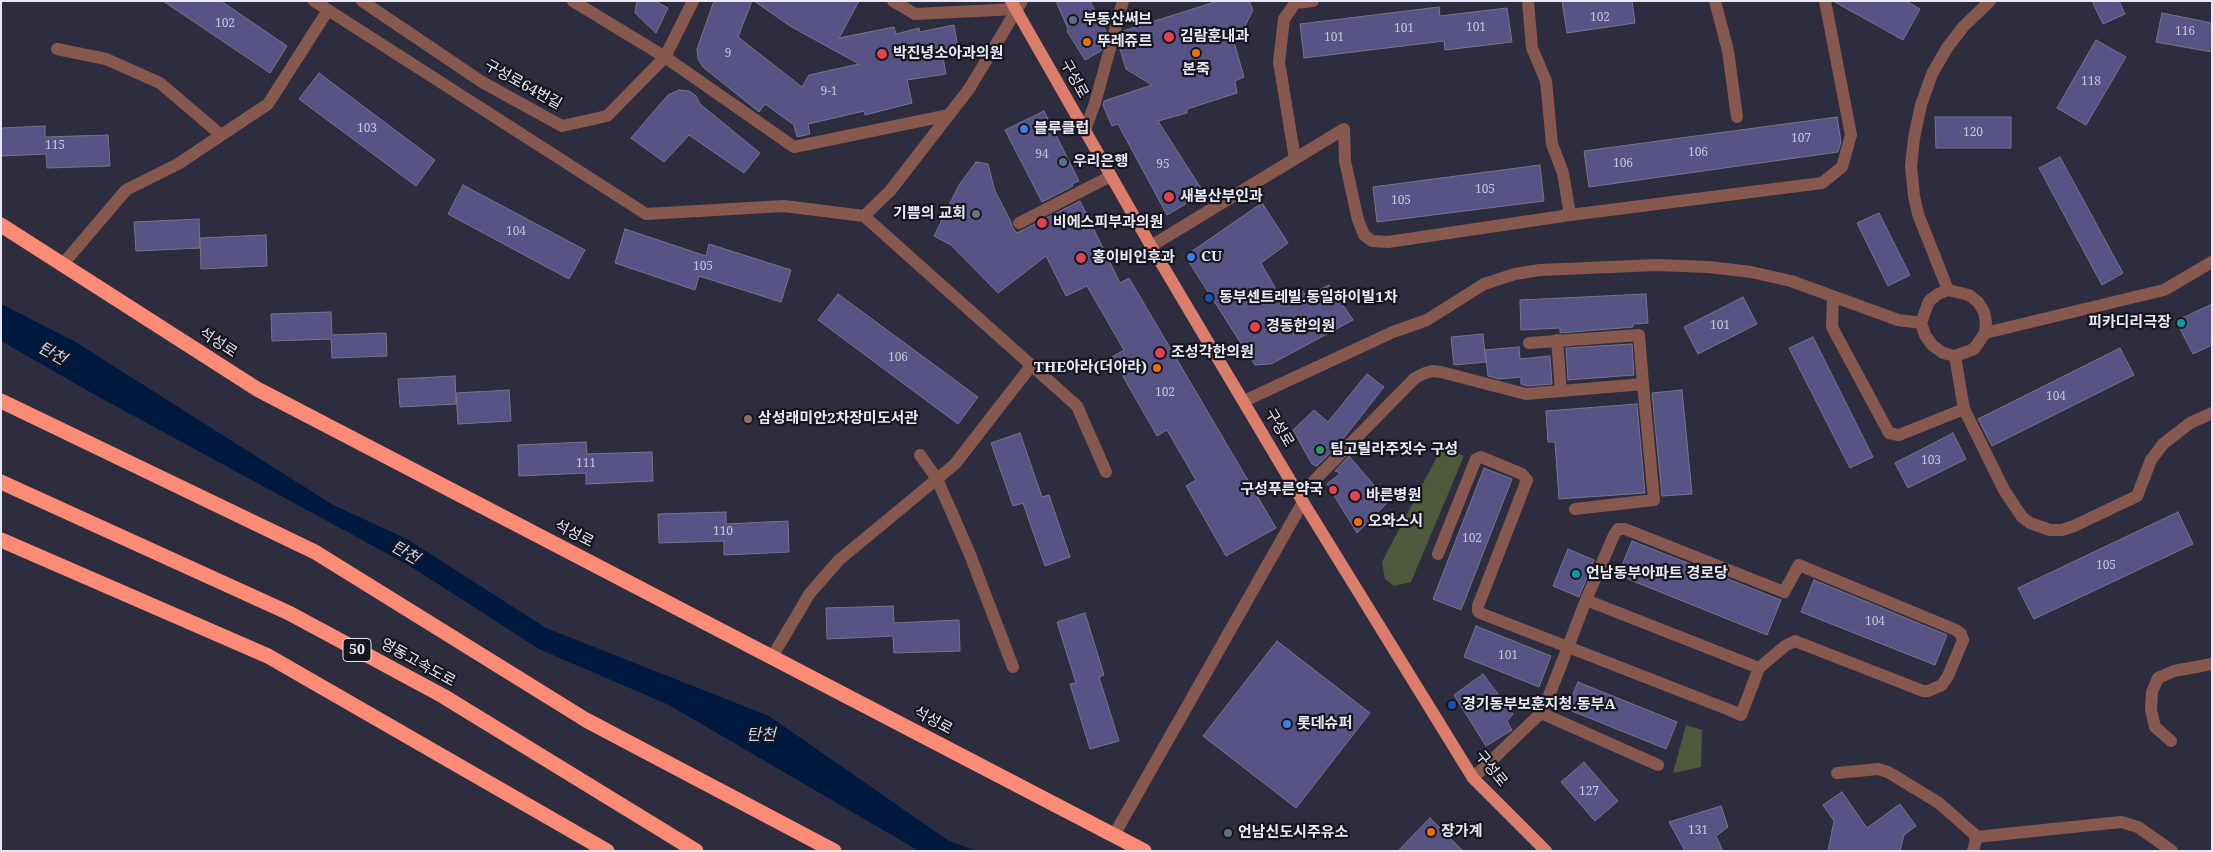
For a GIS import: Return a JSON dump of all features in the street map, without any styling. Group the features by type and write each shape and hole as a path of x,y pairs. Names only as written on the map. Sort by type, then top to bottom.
{"highway":[{"name":"석성로","path":"1,225 257,389 1144,851"},
{"path":"1,402 315,552 586,720 834,851"},
{"name":"영동고속도로","path":"1,482 289,613 443,696 696,851"},
{"path":"1,540 268,656 607,851"}],"main road":[{"name":"구성로","path":"1017,4 1084,130 1151,246 1302,498 1474,778 1546,851"}],"street":[{"path":"314,1 646,214 784,206 864,216 1077,406 1106,472"},
{"name":"구성로64번길","path":"362,1 482,82 562,126 607,116 665,57 693,1"},
{"path":"573,1 665,57 794,147 949,115"},
{"path":"893,1 915,14 1017,4"},
{"path":"1084,130 1095,103 1123,1"},
{"path":"1295,159 1279,62 1284,19 1295,3 1313,1"},
{"path":"1528,1 1532,48 1546,81 1552,144 1564,173 1570,215"},
{"path":"1715,1 1728,51 1737,117"},
{"path":"1151,246 1344,129 1345,160 1358,220 1364,235 1372,240 1388,242 1570,215 1822,183 1842,167 1851,135 1825,1"},
{"path":"1948,290 1918,214 1911,166 1914,138 1921,105 1932,74 1947,48 1958,34 1990,1"},
{"path":"864,216 890,191 970,89 1017,4"},
{"path":"63,264 126,190 178,164 268,104 328,10"},
{"path":"57,49 106,59 160,83 221,135"},
{"path":"1019,222 1112,176"},
{"path":"1985,333 2155,293 2164,290 2212,262"},
{"path":"1244,401 1393,332 1427,320 1484,284 1515,274 1540,270 1613,266 1709,267 1751,272 1791,281 1898,320 1921,323"},
{"path":"1948,290 1969,295 1978,302 1984,312 1986,322 1985,333 1974,349 1955,356 1944,353 1932,345 1925,335 1921,323 1929,301 1938,294 1948,290"},
{"path":"1833,297 1832,327 1889,433 1899,436 1964,409"},
{"path":"1529,343 1639,335 1654,500 1575,509"},
{"path":"1557,340 1561,391"},
{"path":"1955,356 1964,409 2016,511 2030,523 2050,530 2062,530 2074,526 2137,496 2151,460 2164,444 2190,423 2212,413"},
{"path":"772,657 810,593 839,560 955,464 1032,366"},
{"path":"1114,835 1302,498 1415,378 1432,371 1441,372 1526,394 1643,384"},
{"path":"920,455 937,479 969,552 1013,667"},
{"path":"1438,554 1478,457 1524,475 1526,482 1477,610 1568,647 1741,715 1760,668 1785,646 1795,641 1922,691 1928,691 1942,684 1948,676 1963,640 1961,634 1956,630 1799,565 1784,592 1624,529 1618,530 1614,535 1586,600 1568,647 1541,714 1474,778"},
{"path":"1586,600 1760,668"},
{"path":"2171,741 2154,727 2151,710 2152,692 2158,678 2174,671 2212,664"},
{"path":"1541,714 1658,765"},
{"path":"1837,773 1878,769 1888,772 1946,808 1976,837 2121,822 2138,827 2172,851"},
{"path":"1973,851 1976,837"}],"green space":[{"path":"1442,447 1464,456 1411,582 1394,586 1385,579 1382,562"},
{"path":"1686,725 1702,730 1701,767 1673,773"}],"water":[{"name":"탄천","path":"1,304 74,341 333,505 407,539 546,628 769,716 949,841 977,851 919,851 669,705 539,649 410,566 97,396 1,341"}],"building":[{"path":"163,1 221,1 287,46 270,73"},
{"path":"637,1 655,1 668,8 656,33 635,13"},
{"path":"714,1 752,1 738,37 802,87 809,75 859,64 790,26 754,1 859,1 839,38 894,27 896,34 919,28 920,32 954,25 959,54 943,57 946,74 907,80 912,103 865,115 864,111 808,124 810,134 797,137 794,125 765,104 759,112 703,67 698,59 697,49"},
{"path":"1056,1 1090,1 1106,31 1101,51 1085,60 1067,31 1068,29"},
{"path":"1218,1 1249,1 1253,10 1243,30 1232,35 1244,77 1235,81 1237,93 1187,109 1187,113 1158,121 1204,193 1167,215 1118,124 1112,126 1103,105 1104,101 1152,85 1126,69 1119,46 1123,31"},
{"path":"1562,1 1632,1 1635,23 1567,33"},
{"path":"1833,1 1906,1 1920,9 1903,40"},
{"path":"2092,1 2119,1 2125,14 2103,24"},
{"path":"1439,7 1440,16 1507,8 1512,42 1445,50 1444,41 1304,58 1300,24"},
{"path":"2162,13 2212,23 2212,52 2156,42"},
{"path":"2096,40 2126,57 2086,125 2057,108"},
{"path":"319,73 435,160 416,186 299,99"},
{"path":"679,90 689,91 696,96 700,104 760,153 744,173 689,135 664,162 631,138 668,95"},
{"path":"1044,111 1079,181 1042,202 1005,130"},
{"path":"1837,117 1841,142 1838,152 1589,187 1584,151"},
{"path":"1935,117 2011,117 2011,148 1936,148"},
{"path":"45,126 45,137 108,135 110,166 47,168 46,154 1,156 1,128"},
{"path":"2060,157 2123,273 2102,285 2039,168"},
{"path":"976,162 988,164 995,191 1012,227 1017,233 1080,201 1120,283 1129,278 1276,528 1226,556 1186,486 1196,480 1167,430 1157,436 1112,357 1124,350 1087,286 1066,296 1046,256 998,293 951,245 934,236 959,185"},
{"path":"1540,165 1544,201 1377,222 1373,187"},
{"path":"463,185 585,250 569,279 448,214"},
{"path":"1262,203 1288,243 1261,263 1282,300 1302,290 1306,296 1329,285 1353,320 1271,364 1255,365 1185,256"},
{"path":"1879,213 1910,275 1888,286 1857,223"},
{"path":"199,219 200,248 136,251 134,222"},
{"path":"625,229 706,256 709,244 791,270 781,302 699,276 695,290 615,263"},
{"path":"266,235 267,266 201,269 200,238"},
{"path":"838,294 978,397 958,424 818,320"},
{"path":"1646,294 1648,323 1633,324 1633,327 1560,333 1560,328 1521,330 1520,300"},
{"path":"1743,297 1757,324 1698,354 1684,327"},
{"path":"2212,304 2212,345 2193,354 2176,321"},
{"path":"331,312 332,335 386,333 387,356 332,358 331,339 272,341 271,314"},
{"path":"1483,334 1486,362 1454,365 1451,337"},
{"path":"1813,337 1873,457 1850,468 1789,348"},
{"path":"1632,344 1634,375 1568,380 1566,348"},
{"path":"1519,347 1520,359 1550,356 1552,384 1527,386 1521,384 1521,377 1499,379 1488,376 1485,350"},
{"path":"2120,348 2134,375 1992,446 1978,419"},
{"path":"1367,374 1384,387 1339,444 1317,466 1312,464 1293,430 1314,410 1328,422"},
{"path":"455,376 456,404 400,407 398,379"},
{"path":"509,390 511,421 458,424 456,393"},
{"path":"1682,390 1692,494 1662,496 1652,393"},
{"path":"1637,404 1645,493 1559,499 1555,442 1548,442 1546,411"},
{"path":"1020,433 1042,497 1049,495 1070,557 1045,566 1023,503 1013,506 991,443"},
{"path":"1953,433 1966,459 1908,488 1895,463"},
{"path":"586,442 587,454 652,452 653,481 586,484 586,473 519,476 518,445"},
{"path":"1349,456 1388,502 1357,533 1327,484 1341,473 1335,471"},
{"path":"1484,468 1512,479 1461,610 1433,599"},
{"path":"726,512 726,524 788,521 789,552 724,555 724,541 659,543 658,514"},
{"path":"2178,512 2193,544 2034,619 2018,588"},
{"path":"1632,541 1781,600 1767,635 1618,575"},
{"name":"언남동부아파트 경로당","path":"1568,549 1594,560 1579,597 1553,586"},
{"path":"1814,580 1947,635 1935,665 1801,612"},
{"path":"893,606 894,623 959,620 960,651 894,653 893,636 827,639 826,608"},
{"path":"1085,613 1104,675 1099,677 1119,741 1090,749 1070,684 1076,683 1057,622"},
{"path":"1476,626 1551,656 1539,687 1464,657"},
{"name":"롯데슈퍼","path":"1277,641 1370,713 1296,808 1203,736"},
{"path":"1483,674 1513,714 1507,721 1512,730 1486,746 1454,695"},
{"path":"1578,682 1677,722 1666,749 1567,709"},
{"path":"1584,762 1618,801 1595,821 1561,782"},
{"path":"1842,792 1867,828 1900,804 1916,826 1904,835 1900,851 1828,851 1834,821 1823,805"},
{"path":"1721,806 1728,827 1716,836 1723,851 1685,851 1669,822"},
{"name":"장가계","path":"1430,818 1463,851 1398,851"}],"place":[{"name":"부동산써브","path":"1073,20"},
{"name":"김람훈내과","path":"1169,37"},
{"name":"뚜레쥬르","path":"1087,42"},
{"name":"본죽","path":"1196,53"},
{"name":"박진녕소아과의원","path":"882,54"},
{"name":"블루클럽","path":"1024,129"},
{"name":"우리은행","path":"1063,162"},
{"name":"새봄산부인과","path":"1169,197"},
{"name":"기쁨의 교회","path":"976,214"},
{"name":"비에스피부과의원","path":"1042,223"},
{"name":"CU","path":"1191,257"},
{"name":"홍이비인후과","path":"1081,258"},
{"name":"동부센트레빌.동일하이빌1차","path":"1209,298"},
{"name":"피카디리극장","path":"2181,323"},
{"name":"경동한의원","path":"1255,327"},
{"name":"조성각한의원","path":"1160,353"},
{"name":"THE아라(더아라)","path":"1157,368"},
{"name":"삼성래미안2차장미도서관","path":"748,419"},
{"name":"팀고릴라주짓수 구성","path":"1320,450"},
{"name":"구성푸른약국","path":"1333,490"},
{"name":"바른병원","path":"1355,496"},
{"name":"오와스시","path":"1358,522"},
{"name":"언남동부아파트 경로당","path":"1576,574"},
{"name":"경기동부보훈지청.동부A","path":"1452,705"},
{"name":"롯데슈퍼","path":"1287,724"},
{"name":"장가계","path":"1431,832"},
{"name":"언남신도시주유소","path":"1228,833"}]}
